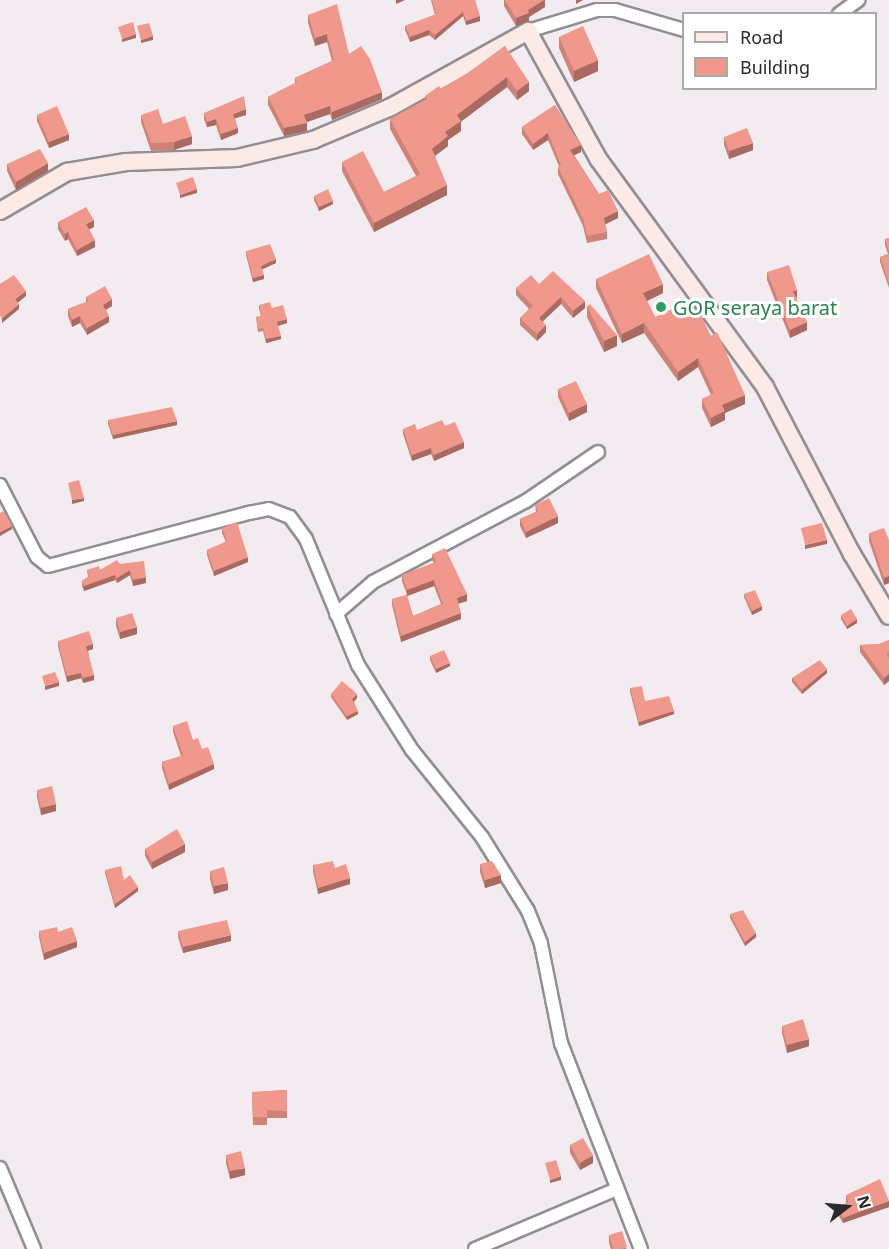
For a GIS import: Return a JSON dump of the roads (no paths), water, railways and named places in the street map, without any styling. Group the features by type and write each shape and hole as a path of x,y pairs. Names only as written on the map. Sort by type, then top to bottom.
{"street":[{"path":"842,12 858,0"},
{"path":"0,211 67,172 126,162 237,158 313,140 391,107 528,31 597,10 623,12 682,29"},
{"path":"528,31 598,160 765,387 852,554 889,616"},
{"path":"336,614 373,582 526,501 598,452"},
{"path":"0,485 37,557 48,566 249,513 279,511 290,517 306,539 358,665 412,750 482,837 528,911 541,944 561,1043 641,1249"},
{"path":"0,1168 34,1249"},
{"path":"475,1249 617,1189"}],"place":[{"name":"GOR seraya barat","path":"661,307"}]}
